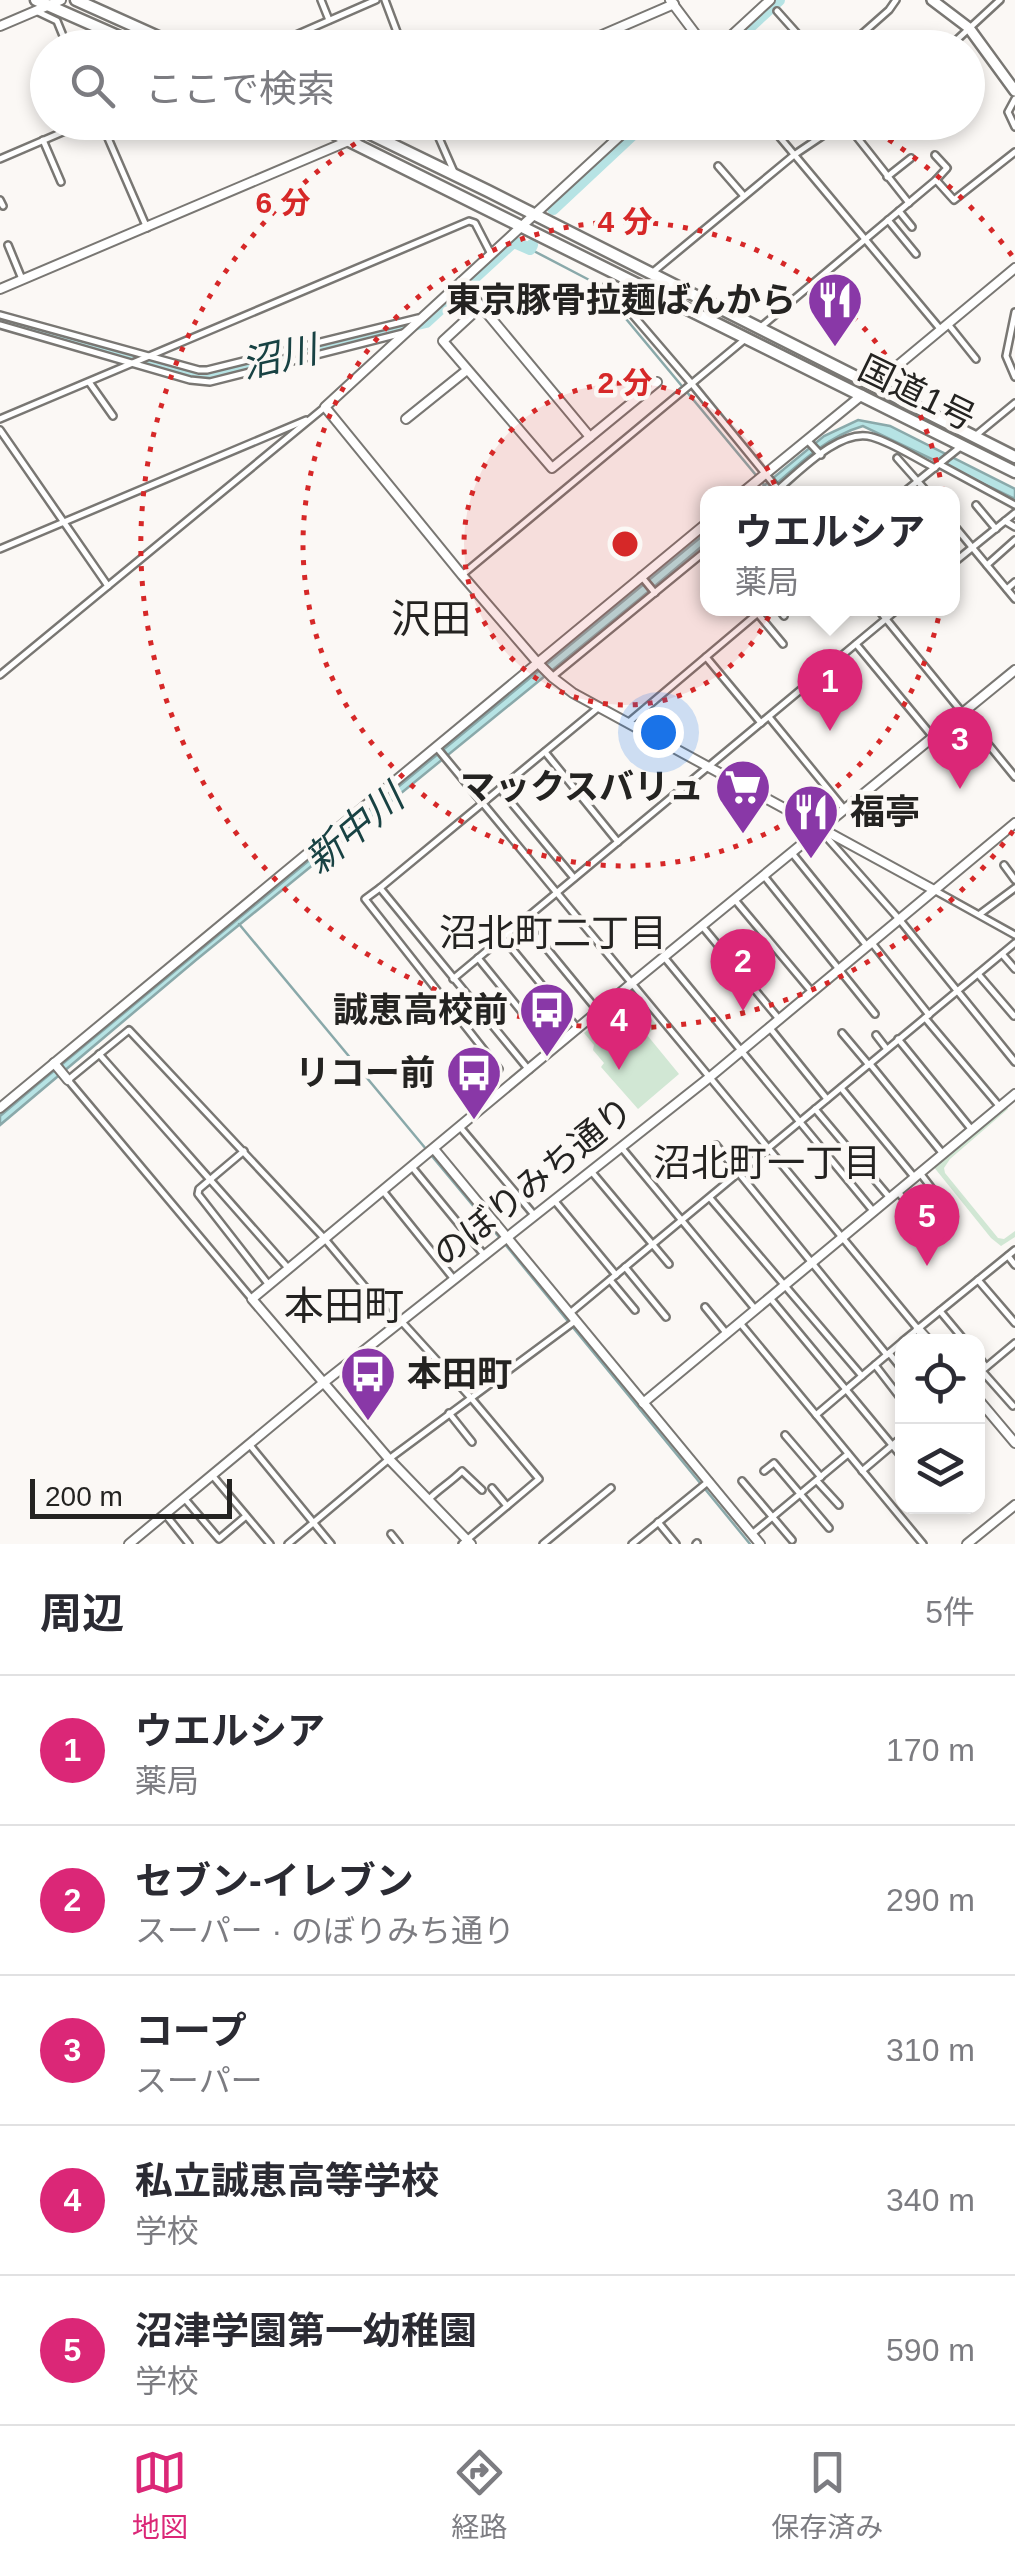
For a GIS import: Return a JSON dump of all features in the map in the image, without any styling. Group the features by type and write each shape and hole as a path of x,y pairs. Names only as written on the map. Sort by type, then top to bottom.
{"highway":[{"path":"76,0 143,30"},
{"path":"36,6 48,5 104,30"},
{"name":"国道1号","path":"383,140 1015,457"},
{"name":"国道1号","path":"348,141 861,396 957,449 1015,472"}],"main road":[{"path":"932,0 969,28"},
{"path":"985,50 1015,90"}],"street":[{"path":"48,5 61,0"},
{"path":"321,0 329,20"},
{"path":"306,30 376,0"},
{"path":"385,0 396,30"},
{"path":"738,30 770,0"},
{"path":"866,30 896,0"},
{"path":"969,28 1000,0"},
{"path":"611,30 674,1 694,30"},
{"path":"0,26 36,6 57,21 61,30"},
{"path":"777,11 794,30"},
{"path":"1015,99 1008,112 1015,127"},
{"path":"0,159 43,140 61,182"},
{"path":"109,140 147,228"},
{"path":"440,140 455,175"},
{"path":"0,675 325,407 616,140"},
{"path":"782,140 865,239 976,359"},
{"path":"651,274 817,140"},
{"path":"858,140 909,204"},
{"path":"0,290 348,141"},
{"path":"936,180 954,200 1015,152"},
{"path":"759,328 936,180 946,168 935,155"},
{"path":"888,177 910,158"},
{"path":"718,166 744,196"},
{"path":"900,211 912,226"},
{"path":"0,419 469,220 475,223 491,254"},
{"path":"888,220 916,254"},
{"path":"8,245 22,280"},
{"path":"751,486 1015,268"},
{"path":"461,282 590,437"},
{"path":"619,299 638,284"},
{"path":"607,285 773,486"},
{"path":"481,306 443,341 552,468 657,382"},
{"path":"1015,312 1006,356 1015,377"},
{"path":"0,314 207,370 422,318"},
{"path":"0,324 131,364 210,382 407,332"},
{"path":"462,574 747,339"},
{"path":"406,419 467,370"},
{"path":"89,382 114,416"},
{"path":"975,436 1015,403"},
{"path":"288,1544 389,1459 567,1327 572,1317 613,1277 1002,954 1015,939 980,914 820,830 573,693 550,676 325,407"},
{"path":"0,549 313,417"},
{"path":"0,430 108,586"},
{"path":"784,486 842,439 870,436 1015,505"},
{"path":"808,441 819,454"},
{"path":"912,486 957,449"},
{"path":"897,458 922,486"},
{"path":"976,505 996,528"},
{"path":"960,558 1015,513"},
{"path":"1006,521 1015,527"},
{"path":"0,1108 700,528"},
{"path":"960,533 1015,598"},
{"path":"987,565 1015,540"},
{"path":"550,676 700,556"},
{"path":"641,576 655,593"},
{"path":"1007,589 1015,582"},
{"path":"629,722 755,616"},
{"path":"764,616 783,644"},
{"path":"883,616 1015,776"},
{"path":"453,979 889,616"},
{"path":"856,644 932,737"},
{"path":"706,657 761,723"},
{"path":"252,1299 1015,670"},
{"path":"500,1069 365,899 599,707"},
{"path":"769,716 844,810"},
{"path":"437,748 922,1334"},
{"path":"545,752 618,842"},
{"path":"500,789 574,878"},
{"name":"のぼりみち通り","path":"129,1544 323,1383 710,1077 1015,823"},
{"path":"820,830 899,919 1015,1062"},
{"path":"792,853 1000,1107"},
{"path":"980,914 1015,884 1004,865"},
{"path":"764,876 875,1014"},
{"path":"380,888 528,1070"},
{"path":"735,900 812,992"},
{"path":"524,920 599,1011"},
{"path":"1006,930 1015,922"},
{"path":"702,926 779,1019"},
{"path":"503,938 578,1029"},
{"path":"1002,954 1015,969"},
{"path":"664,956 874,1212"},
{"path":"478,958 552,1050"},
{"path":"978,974 1014,1016"},
{"path":"769,1028 827,1100"},
{"path":"54,1063 68,1080 252,1299 323,1383 467,1542 540,1479 471,1398 129,1030 68,1080"},
{"path":"842,1033 943,1154"},
{"path":"876,1035 887,1049"},
{"path":"898,1039 972,1130"},
{"path":"99,1054 289,1268"},
{"path":"841,1088 950,1212 929,1228 898,1192"},
{"path":"643,1403 1015,1094"},
{"path":"815,1110 890,1198"},
{"path":"460,1127 535,1216"},
{"path":"716,1145 895,1362"},
{"path":"621,1147 756,1310"},
{"path":"434,1149 504,1241 760,1544"},
{"path":"244,1151 198,1194 269,1285"},
{"path":"412,1167 485,1256"},
{"path":"591,1171 670,1264"},
{"path":"383,1190 455,1280"},
{"path":"710,1198 862,1376"},
{"path":"554,1200 635,1310"},
{"path":"912,1334 1015,1250"},
{"path":"1008,1256 1015,1265"},
{"path":"625,1267 666,1318"},
{"path":"978,1280 1015,1323"},
{"path":"770,1298 895,1449"},
{"path":"704,1307 727,1334"},
{"path":"940,1311 959,1334"},
{"path":"740,1323 922,1544"},
{"path":"985,1368 1015,1343"},
{"path":"816,1415 895,1348"},
{"path":"875,1366 895,1391"},
{"path":"985,1374 1013,1406"},
{"path":"985,1408 1015,1444"},
{"path":"449,1414 472,1442"},
{"path":"785,1435 839,1505"},
{"path":"862,1470 895,1443"},
{"path":"249,1444 331,1544"},
{"path":"752,1534 848,1454"},
{"path":"764,1471 774,1463 829,1528"},
{"path":"428,1500 462,1471 482,1490"},
{"path":"212,1475 270,1544"},
{"path":"742,1481 792,1540"},
{"path":"632,1544 709,1482"},
{"path":"492,1488 508,1506"},
{"path":"543,1544 611,1488"},
{"path":"184,1498 218,1538 246,1516"},
{"path":"973,1542 1015,1505"},
{"path":"166,1514 189,1544"},
{"path":"658,1522 676,1544"},
{"path":"391,1534 399,1544"}],"green space":[{"path":"631,995 657,1025 647,1035 679,1074 638,1109 601,1067 604,1063 584,1033"},
{"path":"1006,1106 1008,1109 944,1168 998,1238 1004,1239 1015,1231 1015,1237 1001,1246 933,1166"}],"water":[{"path":"858,420 890,426 1015,489 1015,499 863,426 823,445 774,486 763,486 824,436"},
{"name":"新中川","path":"700,538 700,548 642,597 0,1125 0,1116"}],"waterway":[{"name":"沼川","path":"746,30 779,0"},
{"name":"沼川","path":"553,209 627,140"},
{"name":"沼川","path":"0,318 207,374 426,322 511,244 530,249 532,245"},
{"path":"530,249 597,284 765,486"},
{"path":"239,924 426,1149"},
{"path":"431,1155 499,1237"},
{"path":"504,1243 750,1544"}],"place":[{"name":"東京豚骨拉麺ばんから","path":"835,349"},
{"name":"ウエルシア","path":"830,731"},
{"name":"コープ","path":"960,789"},
{"name":"マックスバリュ","path":"743,836"},
{"name":"福亭","path":"811,861"},
{"name":"セブン-イレブン","path":"743,1011"},
{"name":"誠恵高校前","path":"547,1059"},
{"name":"私立誠恵高等学校","path":"619,1070"},
{"name":"リコー前","path":"474,1122"},
{"name":"沼津学園第一幼稚園","path":"927,1266"},
{"name":"本田町","path":"368,1423"}],"district":[{"name":"沢田","path":"431,619"},
{"name":"沼北町二丁目","path":"553,933"},
{"name":"沼北町一丁目","path":"767,1163"},
{"name":"本田町","path":"344,1306"}]}
